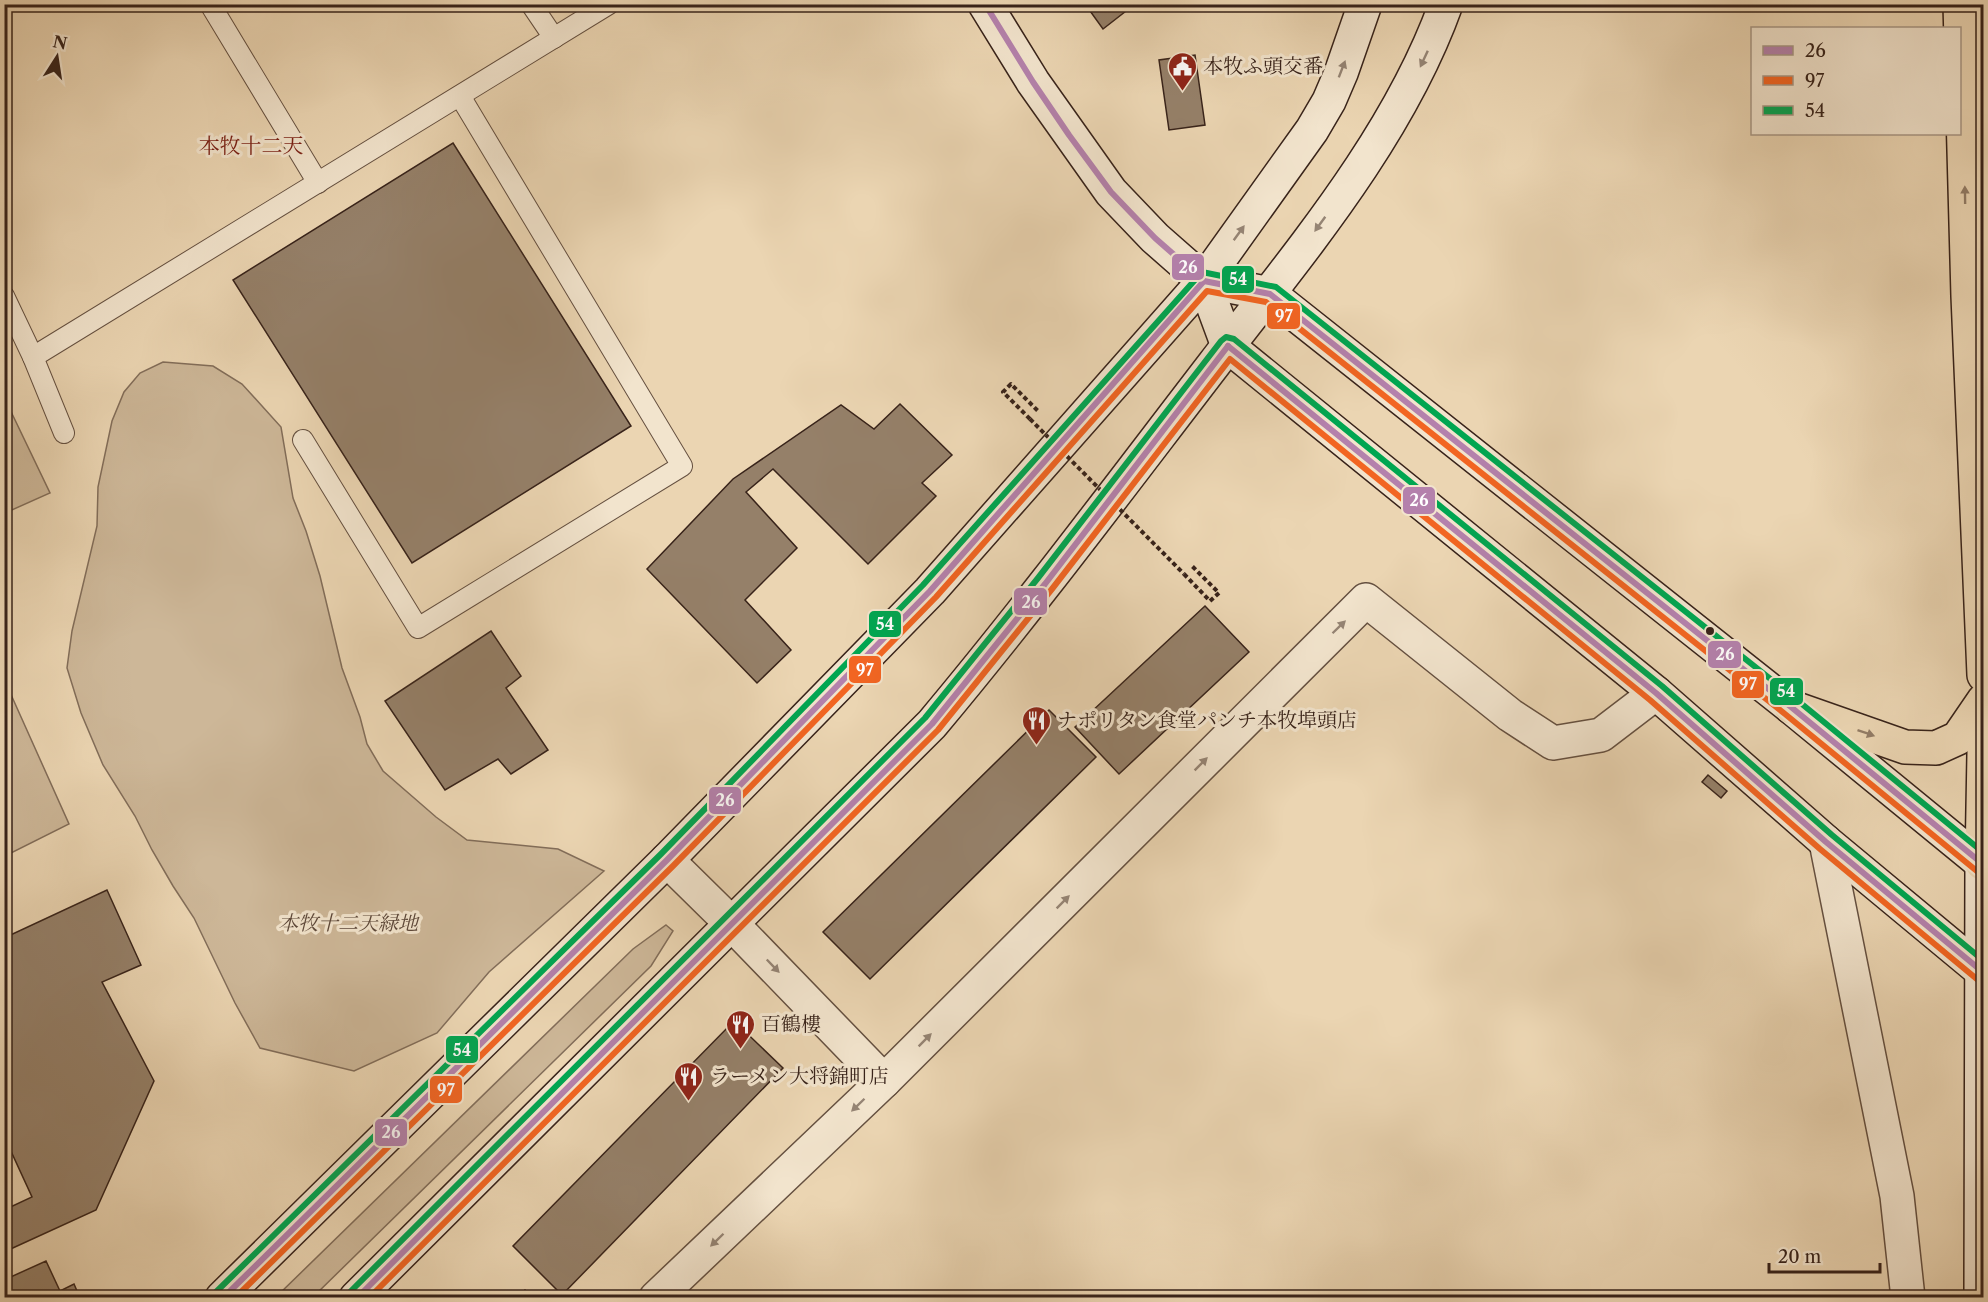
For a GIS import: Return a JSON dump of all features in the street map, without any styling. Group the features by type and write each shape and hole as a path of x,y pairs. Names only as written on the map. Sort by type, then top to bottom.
{"highway":[{"path":"1960,4 1961,27"},
{"path":"1961,40 1968,296 1983,675"},
{"path":"1791,707 1905,747 1936,748 1958,738 1983,700"},
{"path":"1982,864 1983,753"}],"street":[{"path":"985,4 1039,91 1111,192 1155,238 1204,281 1228,346 1656,693 1826,843 1983,973"},
{"path":"222,1298 667,860 930,591 1204,281 1312,130 1329,101 1365,4"},
{"path":"356,1298 932,724 1042,589 1270,294 1362,165 1393,117 1418,71 1446,4"},
{"path":"1204,281 1270,294 1791,707 1982,864 1981,1298"},
{"path":"656,1298 884,1081 1366,600 1510,715 1553,743 1601,735 1656,693"},
{"path":"1826,843 1897,1196 1908,1298"},
{"path":"667,860 884,1081"}],"lane":[{"path":"210,4 318,183"},
{"path":"531,4 554,38"},
{"path":"33,357 609,4"},
{"path":"303,440 418,628 682,466 460,96"},
{"path":"4,296 33,357 64,433"}],"path":[{"path":"1038,411 1011,384 1003,392 1210,601 1219,593 1192,566"}],"green space":[{"name":"本牧十二天緑地","path":"163,362 213,366 242,384 281,427 293,498 320,576 342,668 367,744 383,771 436,817 467,840 558,849 604,871 489,972 437,1033 354,1071 260,1048 235,1003 194,918 103,765 81,713 67,668 72,631 97,526 98,487 112,421 124,392 140,373"},
{"path":"4,397 50,493 5,513 4,513"},
{"path":"4,679 69,824 5,856 4,856"},
{"path":"666,925 673,931 651,966 313,1297 276,1297 633,949"}],"building":[{"path":"1085,4 1135,4 1103,29"},
{"name":"本牧ふ頭交番","path":"1195,55 1205,125 1169,130 1159,60"},
{"path":"453,143 631,426 412,563 233,280"},
{"path":"900,404 952,455 922,483 936,496 868,564 773,469 746,492 797,548 745,600 791,650 757,683 647,569 733,479 841,405 874,429"},
{"path":"1205,606 1249,652 1119,774 1075,727"},
{"path":"491,631 521,676 506,688 548,750 511,774 498,759 445,790 385,701"},
{"path":"1049,710 1096,757 870,979 823,932"},
{"path":"1708,775 1727,791 1721,798 1702,782"},
{"path":"107,890 141,965 102,982 154,1081 96,1210 4,1252 4,1210 32,1197 4,1136 4,938"},
{"path":"734,1021 783,1068 562,1295 513,1246"},
{"path":"46,1261 60,1291 74,1284 80,1298 4,1298 4,1280"},
{"path":"525,1290 533,1298 517,1298"}],"transit line":[{"name":"26","path":"985,4 1033,82 1111,192 1155,238 1204,281 1270,294 1791,707 1984,865"},
{"name":"54","path":"216,1292 661,854 923,585 1202,272 1276,287 1797,700 1984,853"},
{"name":"26","path":"223,1298 667,860 930,591 1204,281"},
{"name":"97","path":"235,1298 673,866 936,597 1207,291 1266,302 1785,714 1978,872"},
{"name":"54","path":"350,1292 925,718 1038,578 1226,337 1234,339 1662,686 1832,835 1984,961"},
{"name":"26","path":"1228,346 1656,693 1826,842 1984,973"},
{"name":"26","path":"357,1298 932,724 1045,584 1228,346"},
{"name":"97","path":"369,1298 938,730 1052,589 1230,359 1650,700 1820,849 1978,980"}],"place":[{"name":"本牧ふ頭交番","path":"1182,92"},
{"name":"ナポリタン食堂パンチ本牧埠頭店","path":"1036,746"},
{"name":"百鶴樓","path":"740,1050"},
{"name":"ラーメン大将錦町店","path":"689,1102"}],"district":[{"name":"本牧十二天","path":"251,146"}]}
